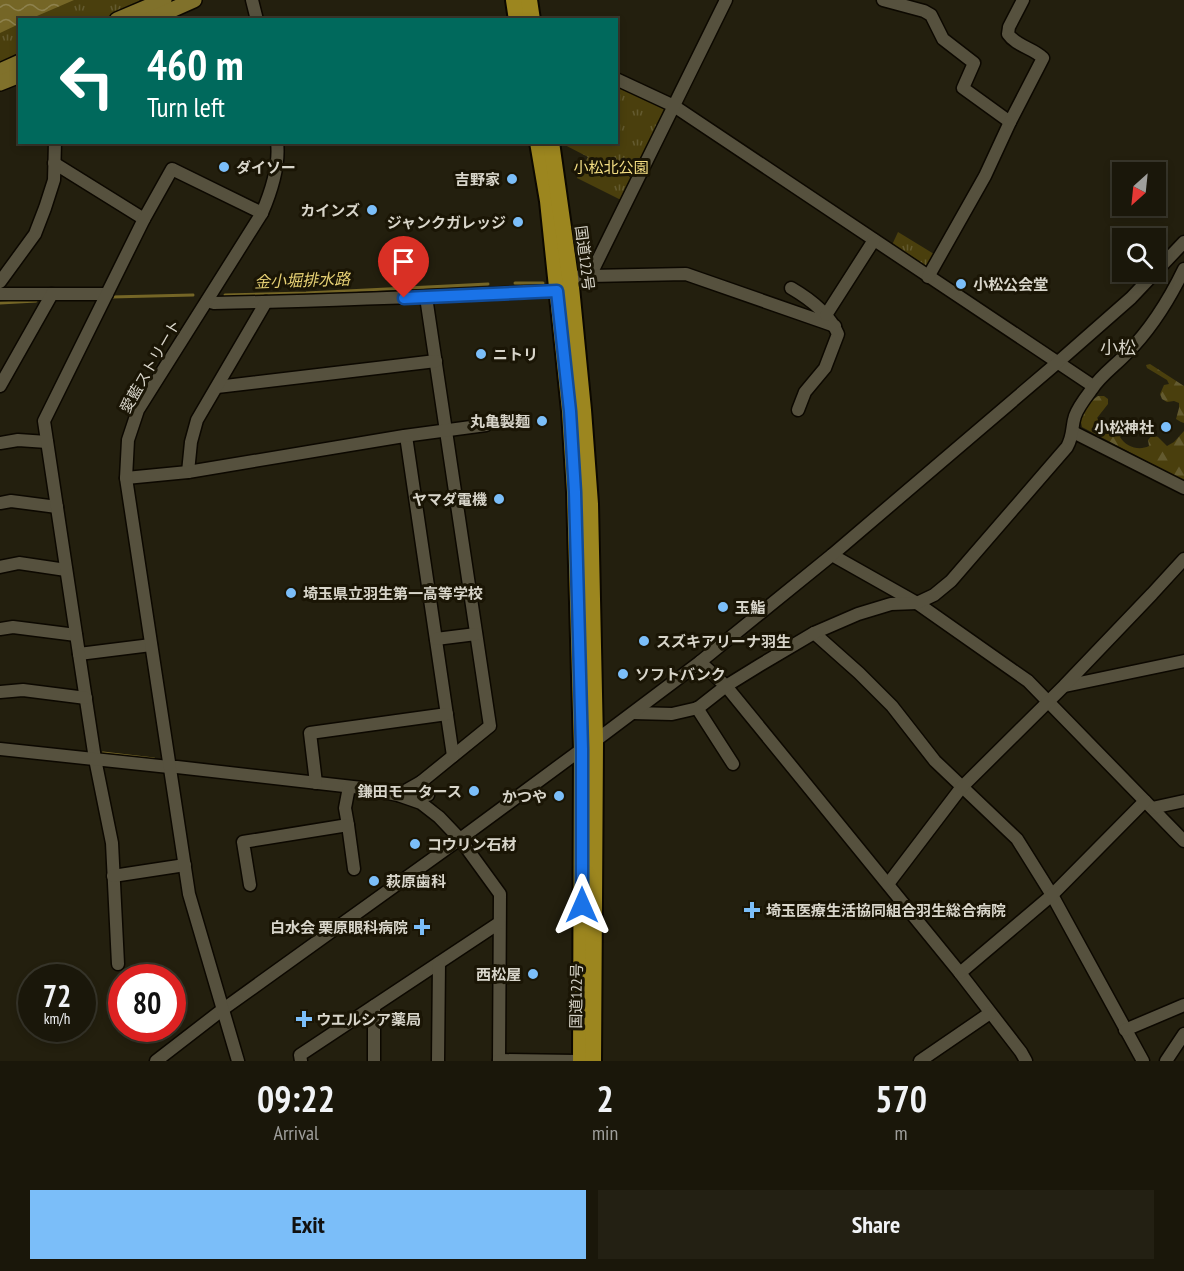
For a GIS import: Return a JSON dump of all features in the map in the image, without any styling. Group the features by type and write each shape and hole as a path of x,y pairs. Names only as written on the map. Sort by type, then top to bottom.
{"highway":[{"path":"514,0 517,18"},
{"path":"529,0 532,18"},
{"name":"国道122号","path":"538,144 548,201 570,411 589,745 581,1061"},
{"name":"国道122号","path":"551,144 570,277 590,504 589,745 593,1061"}],"main road":[{"path":"122,18 164,0"},
{"path":"154,18 194,0"},
{"path":"0,71 18,63"},
{"path":"0,83 18,76"}],"street":[{"path":"252,0 256,18"},
{"path":"590,276 726,0"},
{"path":"873,0 924,11 931,15 943,39 974,63 963,88 1010,122"},
{"path":"928,277 985,176 1043,58 1037,52 1013,40 1008,34 1009,27 1023,0"},
{"path":"618,80 674,106 1093,386"},
{"path":"0,282 35,234 54,180 55,144"},
{"name":"愛藍ストリート","path":"238,1061 189,894 126,478 128,440 138,410 262,213 270,195 279,154 277,144"},
{"path":"54,163 144,219"},
{"path":"118,964 112,843 95,759 44,421 144,219 172,169 262,213"},
{"path":"826,315 874,240"},
{"path":"156,1061 222,1010 460,839 700,662 832,555 1057,363 1131,298 1184,242"},
{"path":"633,713 672,714 697,708 760,664 814,633 858,614 891,604 917,603 934,595 951,581 1067,447 1073,432 1074,417 1093,386 1128,352 1149,327 1168,301 1184,269"},
{"path":"570,277 686,274 835,326"},
{"path":"791,288 811,300 835,326 838,334 825,368 805,392 798,410"},
{"path":"207,301 214,303 266,302 557,291"},
{"path":"0,294 107,294"},
{"path":"0,386 52,294"},
{"path":"398,795 421,782 490,726 426,297"},
{"path":"188,472 191,442 197,420 266,302"},
{"path":"217,387 436,362"},
{"path":"126,478 188,472 486,425"},
{"path":"1073,432 1184,488"},
{"path":"406,436 453,756"},
{"path":"0,443 18,440 47,442"},
{"path":"0,503 11,501 57,507"},
{"path":"832,555 917,603 1028,681 1184,841"},
{"path":"888,884 961,788 1064,686 1184,559"},
{"path":"0,567 19,564 66,570"},
{"path":"0,629 13,627 76,635"},
{"path":"814,633 892,706 935,761 1017,839 1052,895 1143,1061"},
{"path":"436,639 476,634"},
{"path":"79,654 151,645"},
{"path":"1064,686 1184,661"},
{"path":"700,662 726,686 888,884 960,973 1026,1061"},
{"path":"0,692 22,690 86,698"},
{"path":"697,708 733,764"},
{"path":"316,783 310,733 447,714"},
{"path":"0,749 349,786 398,795 421,803 439,817 460,839 500,894 499,1060 576,1061"},
{"path":"421,782 428,795"},
{"path":"349,786 345,808 354,869"},
{"path":"960,973 1052,895 1149,805 1184,801"},
{"path":"250,885 243,842 348,825"},
{"path":"113,876 185,865"},
{"path":"301,1061 300,1055 500,923"},
{"path":"438,1061 439,963"},
{"path":"1125,1030 1184,1005"},
{"path":"374,1006 374,1061"},
{"path":"920,1061 990,1013"},
{"path":"1166,1061 1184,1034"}],"green space":[{"path":"0,0 139,0 141,3 105,18 18,18 18,55 0,63"},
{"name":"小松北公園","path":"618,82 668,107 623,201 577,178 588,157 563,144 618,144"},
{"path":"898,232 934,254 927,268 892,245"},
{"path":"1150,364 1184,386 1184,423 1176,419 1179,403 1162,399 1160,394 1164,385 1169,384 1167,380 1147,368 1146,365"},
{"path":"1098,396 1108,399 1108,404 1097,418 1110,428 1125,428 1125,434 1120,437 1133,447 1149,446 1148,440 1152,435 1158,437 1167,446 1184,431 1184,481 1082,427 1080,418"}],"water":[{"path":"0,0 74,0 32,18 18,18 18,24 0,33"}],"waterway":[{"path":"680,106 706,53"},
{"name":"金小堀排水路","path":"515,283 543,283"},
{"name":"金小堀排水路","path":"225,295 488,284"},
{"name":"金小堀排水路","path":"111,297 193,295"},
{"name":"金小堀排水路","path":"0,303 36,301"},
{"path":"103,753 154,759"},
{"path":"437,808 443,813"}],"place":[{"name":"ダイソー","path":"224,167"},
{"name":"吉野家","path":"512,179"},
{"name":"カインズ","path":"372,210"},
{"name":"ジャンクガレッジ","path":"518,222"},
{"name":"小松公会堂","path":"961,284"},
{"name":"ニトリ","path":"481,354"},
{"name":"丸亀製麺","path":"542,421"},
{"name":"小松神社","path":"1166,427"},
{"name":"ヤマダ電機","path":"499,499"},
{"name":"埼玉県立羽生第一高等学校","path":"291,593"},
{"name":"玉鮨","path":"723,607"},
{"name":"スズキアリーナ羽生","path":"644,641"},
{"name":"ソフトバンク","path":"623,674"},
{"name":"鎌田モータース","path":"474,791"},
{"name":"かつや","path":"559,796"},
{"name":"コウリン石材","path":"415,844"},
{"name":"萩原歯科","path":"374,881"},
{"name":"埼玉医療生活協同組合羽生総合病院","path":"752,910"},
{"name":"白水会 栗原眼科病院","path":"422,927"},
{"name":"西松屋","path":"533,974"},
{"name":"ウエルシア薬局","path":"304,1019"}],"district":[{"name":"小松","path":"1118,347"}],"route":[{"path":"404,298 557,291 570,411 575,492 582,749 582,905"}]}
